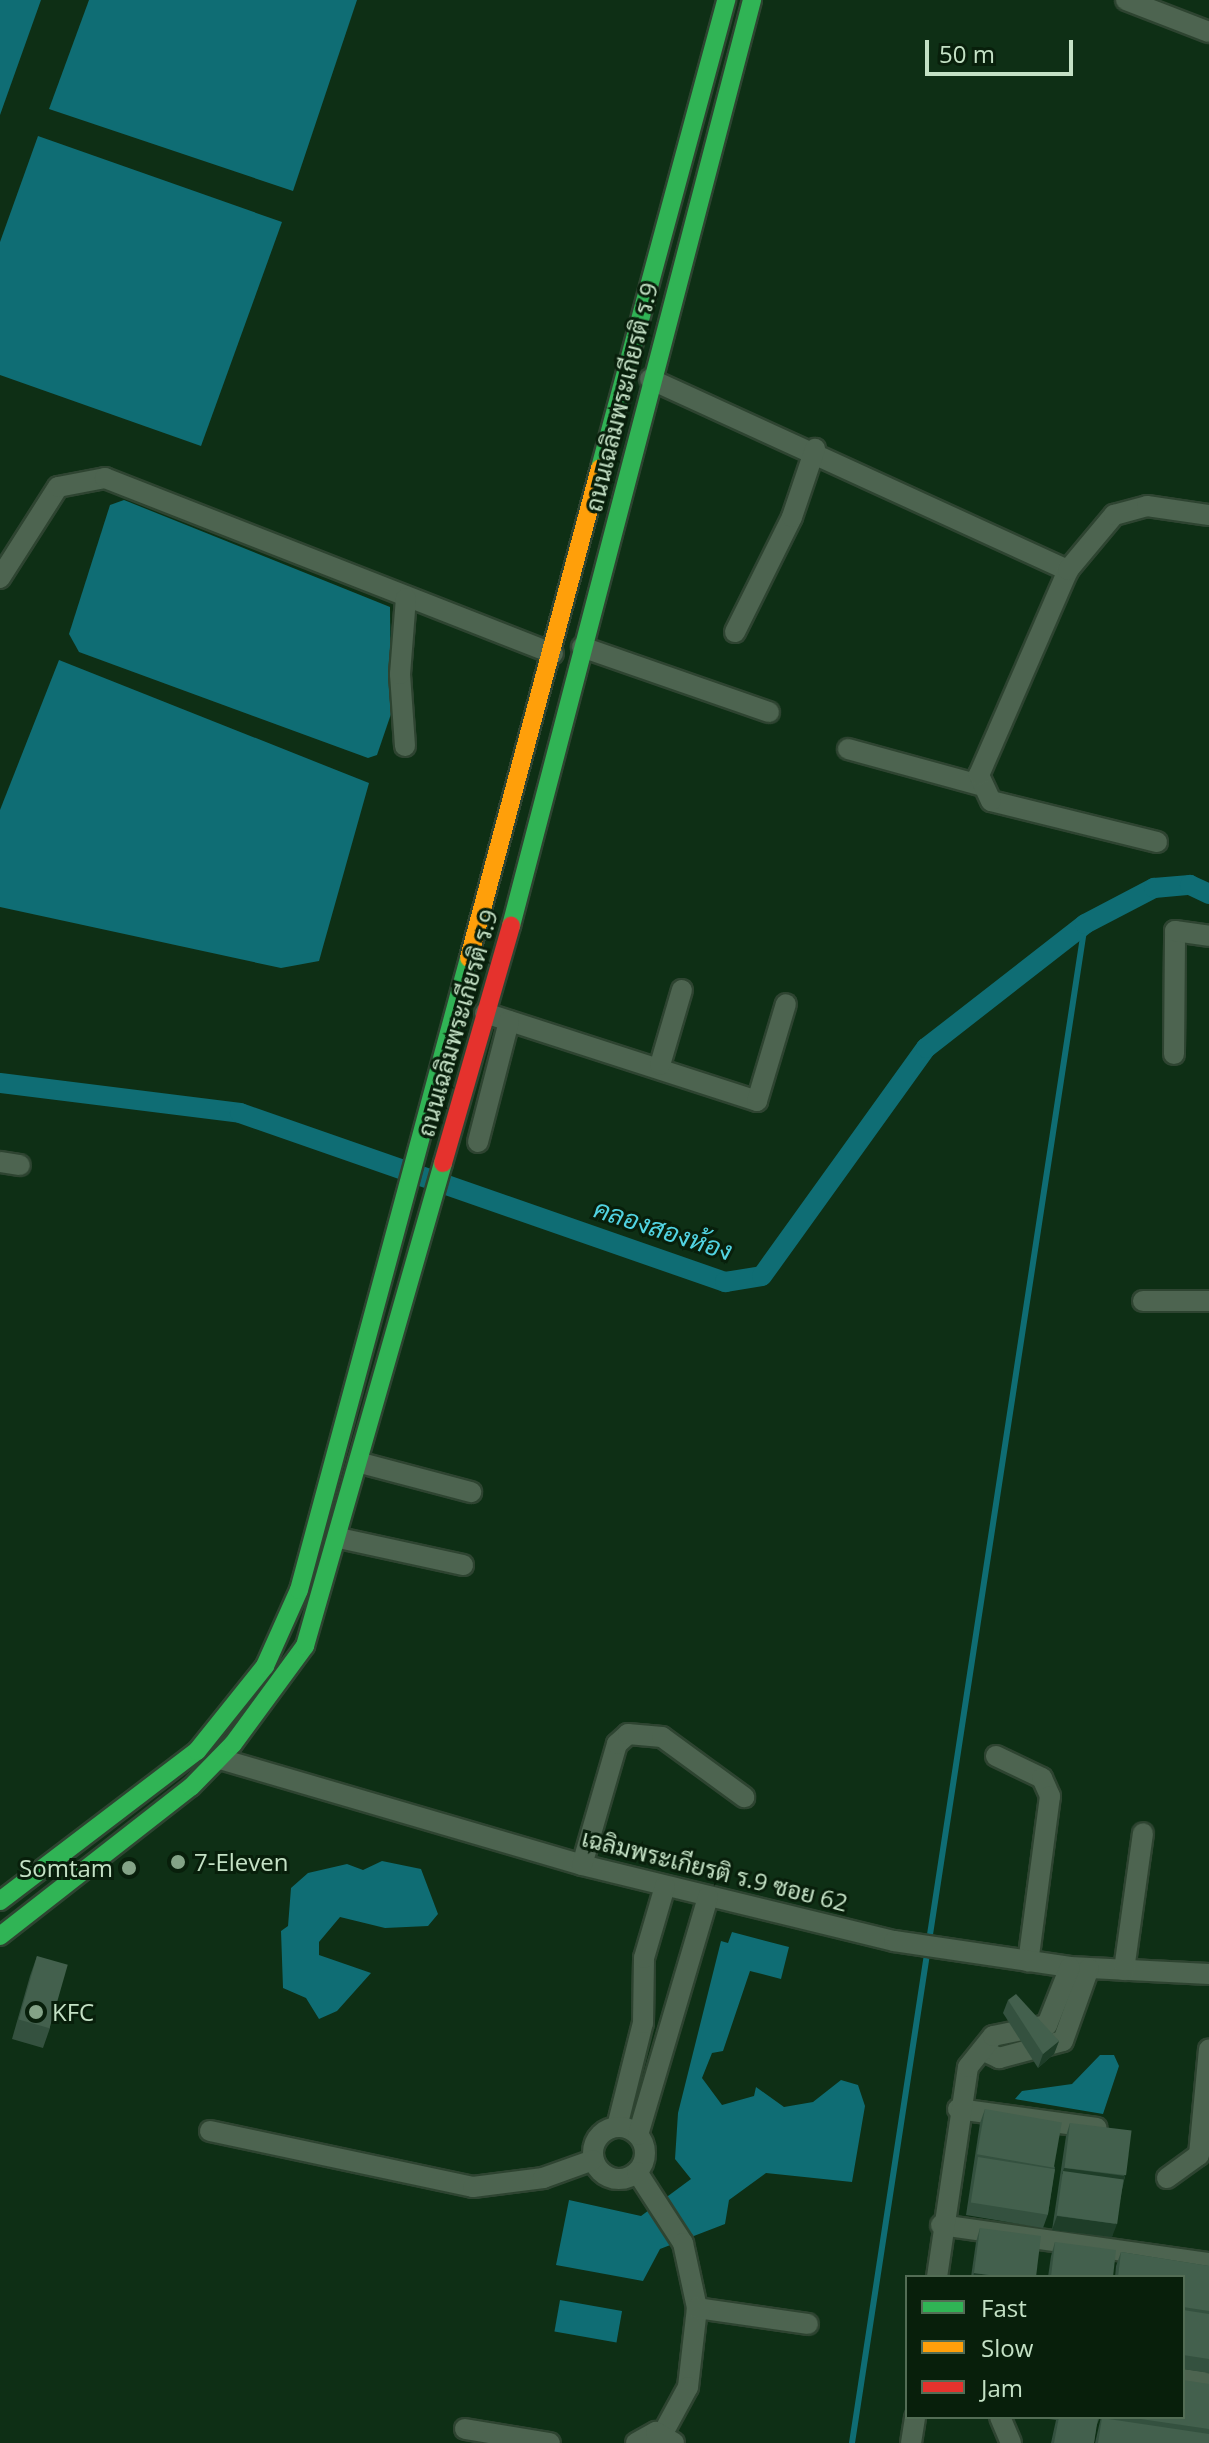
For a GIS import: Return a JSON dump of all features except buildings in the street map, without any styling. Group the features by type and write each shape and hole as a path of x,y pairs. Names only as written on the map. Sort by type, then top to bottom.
{"main road":[{"name":"ถนนเฉลิมพระเกียรติ ร.9","path":"0,1901 197,1751 265,1666 299,1590 553,654 726,0"},
{"name":"ถนนเฉลิมพระเกียรติ ร.9","path":"0,1936 220,1759 305,1646 361,1463 464,1073 485,1013 752,0"},
{"path":"197,1751 220,1759"}],"street":[{"path":"1126,0 1209,32"},
{"path":"650,379 815,449 1068,570"},
{"path":"735,632 792,517 815,449"},
{"path":"0,578 58,487 105,478 553,654"},
{"path":"985,793 983,758 1068,570 1129,506 1209,515"},
{"path":"405,746 400,674 406,598"},
{"path":"582,647 769,712"},
{"path":"848,749 985,793 1157,842"},
{"path":"1174,1054 1175,931 1189,927 1209,936"},
{"path":"660,1065 682,990"},
{"path":"485,1013 660,1065 757,1101 786,1004"},
{"path":"478,1142 509,1021"},
{"path":"1143,1301 1209,1301"},
{"path":"361,1463 471,1492"},
{"path":"339,1538 463,1565"},
{"path":"582,1865 617,1744 628,1734 662,1737 744,1797"},
{"path":"996,1756 1042,1778 1050,1796 1028,1962"},
{"name":"เฉลิมพระเกียรติ ร.9 ซอย 62","path":"220,1759 582,1865 894,1941 943,1951 1079,1968 1209,1974"},
{"path":"1124,1970 1143,1833"},
{"path":"617,2127 643,2023 644,1958 665,1886"},
{"path":"637,2172 645,2156 638,2135 665,2026 690,1973 708,1897"},
{"path":"938,2275 941,2225 958,2109 968,2067 984,2051 999,2058 1063,2041 1079,1968"},
{"path":"643,2023 665,2026"},
{"path":"1167,2178 1199,2155 1209,2049"},
{"path":"958,2109 1115,2130"},
{"path":"593,2160 600,2135 617,2127 638,2135"},
{"path":"210,2131 473,2187 543,2178 593,2160"},
{"path":"593,2160 611,2178 637,2172"},
{"path":"636,2443 668,2438 688,2387 697,2308 683,2243 662,2201 637,2172"},
{"path":"941,2225 1209,2263"},
{"path":"697,2308 808,2324"},
{"path":"1185,2379 1204,2382"},
{"path":"911,2443 915,2419"},
{"path":"1001,2419 1011,2443"},
{"path":"465,2429 550,2443"}],"water":[{"path":"0,0 41,0 0,115"},
{"path":"89,0 357,0 293,191 49,109"},
{"path":"38,136 282,222 201,446 0,375 0,242"},
{"path":"124,500 390,607 391,714 377,755 368,758 79,652 69,634 110,505"},
{"path":"59,660 369,783 319,961 281,968 0,907 0,810"},
{"path":"382,1861 421,1869 438,1914 428,1926 385,1928 340,1917 319,1942 319,1955 371,1973 337,2011 319,2019 306,1998 283,1988 281,1931 288,1926 291,1888 308,1873 347,1864 363,1870"},
{"path":"732,1932 789,1947 781,1979 750,1971 723,2051 712,2053 702,2078 722,2105 754,2096 756,2087 784,2107 813,2102 841,2080 858,2085 865,2106 852,2182 766,2173 729,2200 725,2224 660,2249 643,2281 556,2265 569,2200 641,2216 691,2179 675,2159 678,2113 721,1941 728,1943"},
{"path":"1100,2055 1114,2055 1119,2066 1103,2114 1015,2099 1022,2091 1072,2084"},
{"path":"560,2300 622,2311 616,2342 554,2332"}],"waterway":[{"name":"คลองสองห้อง","path":"0,1083 240,1113 725,1282 762,1276 926,1048 1085,924 1154,888 1190,885 1209,894"},
{"path":"852,2443 1085,924"}],"traffic: fast":[{"path":"600,468 726,0"},
{"path":"511,926 752,0"},
{"path":"0,1901 197,1751 265,1666 299,1590 469,958"},
{"path":"0,1936 191,1787 233,1744 305,1646 443,1163"}],"traffic: slow":[{"path":"469,958 600,468"}],"traffic: jam":[{"path":"443,1163 511,926"}],"place":[{"name":"7-Eleven","path":"178,1862"},
{"name":"Somtam","path":"129,1868"},
{"name":"KFC","path":"36,2012"}]}
